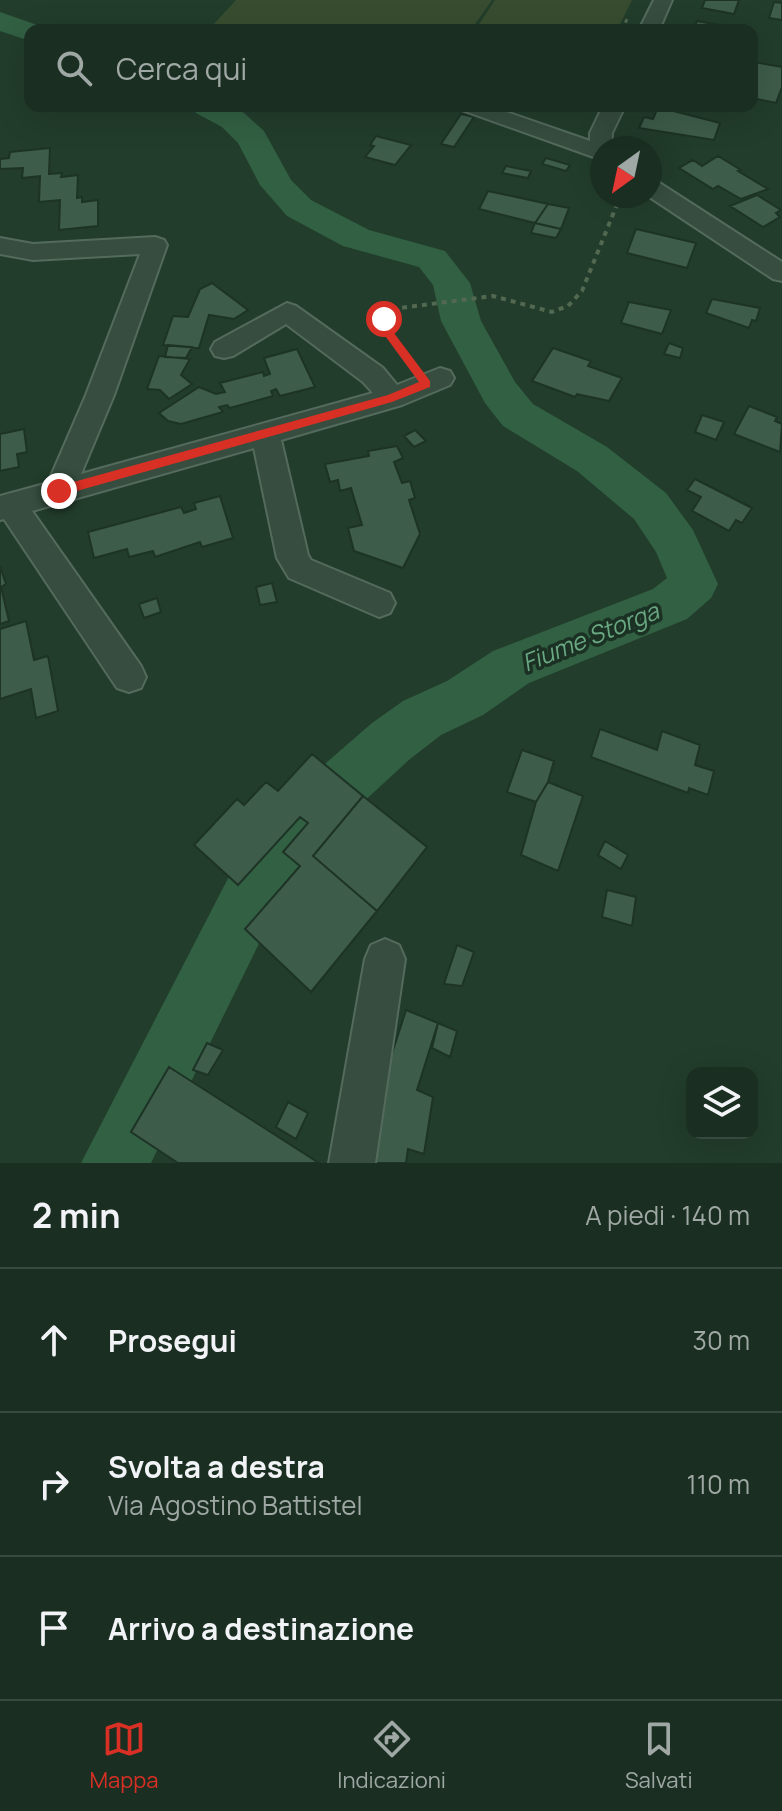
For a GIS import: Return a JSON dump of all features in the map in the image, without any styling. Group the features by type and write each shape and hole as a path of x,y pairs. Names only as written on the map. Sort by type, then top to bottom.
{"street":[{"path":"652,24 663,0"},
{"path":"486,112 590,148"},
{"path":"601,136 611,112"},
{"path":"662,195 782,273"},
{"path":"0,246 33,252 155,245 100,395 59,491"},
{"path":"224,349 287,312 373,375 392,398"},
{"path":"129,677 6,506 392,398 433,381"},
{"path":"265,434 293,558 300,569 312,577 379,603"},
{"path":"352,1163 385,959"}],"path":[{"path":"433,381 385,329 384,319 398,306 500,296 552,312 568,306 582,291 615,208"}],"green space":[{"path":"236,0 492,0 475,24 214,24"},
{"path":"495,0 632,0 620,24 479,24"}],"building":[{"path":"705,0 739,0 734,14 702,8"},
{"path":"774,2 782,3 782,20 769,18"},
{"path":"758,63 782,67 782,87 776,103 758,99"},
{"path":"656,112 677,112 720,123 714,140 639,128 644,117 653,119"},
{"path":"461,114 474,117 454,147 441,144"},
{"path":"376,136 411,145 395,165 365,157 374,146 370,145"},
{"path":"50,148 49,174 62,173 61,177 78,175 77,198 82,197 82,202 98,200 98,226 59,230 60,200 39,202 40,176 22,178 23,168 0,169 0,159 9,158 10,152"},
{"path":"718,156 768,189 741,199 718,186 713,189 679,168 693,160 702,166"},
{"path":"546,158 570,165 566,171 542,164"},
{"path":"506,166 531,171 528,178 502,173"},
{"path":"488,191 548,204 535,223 479,209"},
{"path":"757,195 781,210 776,213 780,217 763,227 730,206"},
{"path":"548,204 569,208 561,229 535,223"},
{"path":"535,223 561,229 556,238 531,233"},
{"path":"636,229 696,243 687,268 627,253"},
{"path":"212,283 248,310 234,319 209,315 199,348 163,345 173,316 188,317 200,289"},
{"path":"712,299 760,308 756,321 752,320 749,328 706,313"},
{"path":"629,302 671,310 662,334 621,323"},
{"path":"669,343 683,348 680,358 664,354"},
{"path":"168,345 192,347 186,358 165,357"},
{"path":"553,348 591,361 588,366 622,378 609,401 577,394 575,397 532,381"},
{"path":"297,349 315,387 280,396 276,389 271,391 273,396 230,408 227,405 219,407 223,412 181,424 168,421 159,413 199,387 216,394 225,392 220,383 263,372 264,376 270,374 264,358"},
{"path":"159,356 190,359 181,375 192,384 169,399 160,390 147,389"},
{"path":"749,406 777,417 775,421 782,424 780,452 734,434"},
{"path":"702,415 724,422 716,440 695,432"},
{"path":"24,429 27,452 17,454 19,467 0,471 0,434"},
{"path":"415,430 426,441 414,447 404,436"},
{"path":"397,446 403,458 394,462 402,483 410,481 415,498 409,500 420,534 403,568 354,551 348,528 362,525 351,488 340,491 338,480 330,482 325,464 369,456 368,451"},
{"path":"695,479 752,508 742,523 736,520 729,531 692,511 701,497 687,490"},
{"path":"220,496 233,538 202,547 200,542 155,557 153,551 129,557 127,549 94,558 88,532 181,507 184,513 196,509 194,503"},
{"path":"0,566 6,584 1,587 9,621 0,624"},
{"path":"272,583 277,602 260,605 256,587"},
{"path":"157,598 161,612 144,618 139,604"},
{"path":"26,621 34,660 48,656 58,711 36,718 31,689 0,699 0,629"},
{"path":"600,729 657,750 662,731 700,745 695,765 714,771 708,795 689,788 688,793 591,757"},
{"path":"522,750 554,761 548,782 536,802 507,792"},
{"path":"312,754 363,796 313,856 377,911 311,992 245,929 300,866 283,852 308,823 300,817 238,885 194,845 237,799 244,805 266,782 278,791"},
{"path":"548,782 583,796 558,871 521,855 536,802"},
{"path":"363,796 427,847 377,911 313,856"},
{"path":"605,841 628,855 621,869 598,855"},
{"path":"607,890 636,897 632,926 602,917"},
{"path":"457,945 474,952 462,986 444,984"},
{"path":"406,1010 438,1023 417,1090 433,1097 424,1154 408,1149 406,1163 363,1163 366,1134"},
{"path":"438,1023 457,1031 450,1057 432,1048"},
{"path":"207,1043 223,1050 208,1075 193,1070"},
{"path":"169,1067 319,1163 178,1163 131,1132"},
{"path":"288,1102 308,1113 296,1139 276,1127"}],"waterway":[{"name":"Fiume Storga","path":"0,21 24,30"},
{"name":"Fiume Storga","path":"115,1163 259,880 290,836 316,808 391,741 422,718 465,698 511,667 670,604 694,584 676,543 650,506 592,459 518,415 500,392 461,321 451,283 432,259 356,238 299,208 277,185 252,138 233,120 218,112"}],"route":[{"path":"59,491 392,398 426,384 385,329 384,319"}]}
